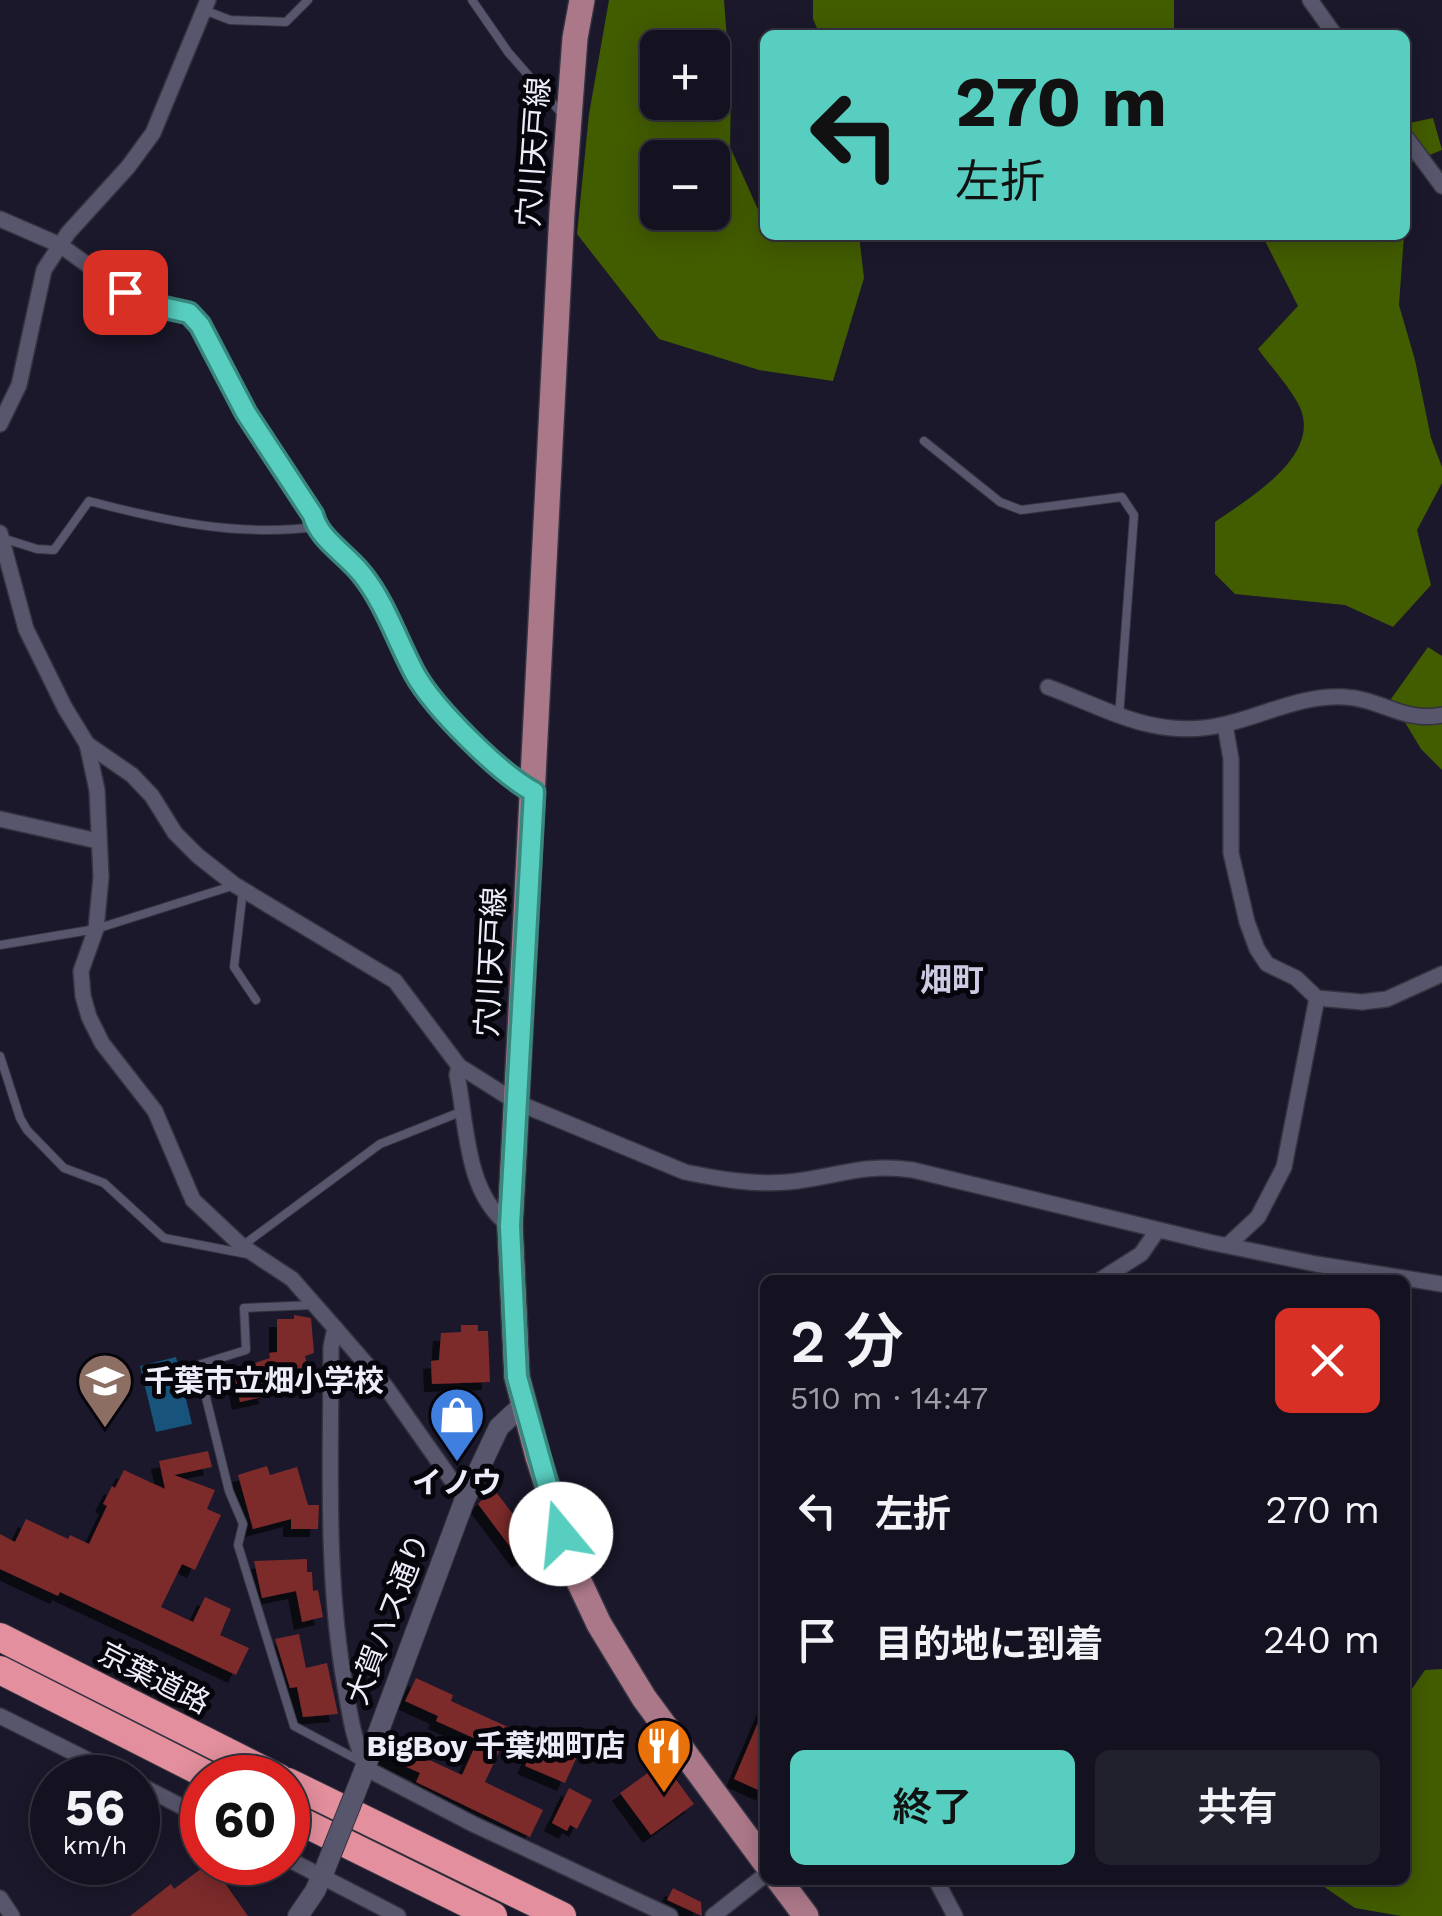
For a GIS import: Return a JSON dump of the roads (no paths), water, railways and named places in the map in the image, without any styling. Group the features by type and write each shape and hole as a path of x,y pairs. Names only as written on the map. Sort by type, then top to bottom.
{"highway":[{"name":"京葉道路","path":"0,1638 233,1755"},
{"name":"京葉道路","path":"0,1670 180,1761"},
{"path":"310,1793 562,1916"},
{"path":"310,1826 493,1916"}],"main road":[{"name":"穴川天戸線","path":"582,0 568,121 516,1102 510,1226 514,1346 523,1405 561,1534 600,1624 644,1698 760,1854"},
{"path":"783,1885 806,1916"}],"street":[{"path":"1310,0 1331,30"},
{"path":"0,424 19,385 44,270 153,132 206,5"},
{"path":"1410,143 1442,186"},
{"path":"0,219 60,245 125,292 153,305 189,313 200,325 246,413 313,515 316,527 362,574 418,679 475,746 518,784 534,792"},
{"path":"1,535 26,629 58,696 87,744 96,790 100,905 82,971 89,1016 102,1042 156,1111 194,1200 249,1251 292,1279 317,1305 386,1388 465,1499"},
{"path":"1048,687 1119,717 1175,730 1225,724 1277,706 1318,698 1349,697 1381,704 1410,717 1442,715"},
{"path":"1225,724 1231,759 1231,854 1247,922 1257,949 1268,964 1296,978 1317,998 1362,1002 1387,998 1442,974"},
{"path":"87,744 132,776 152,796 175,833 239,887 394,981 460,1066 516,1102 685,1172 762,1184 864,1167 892,1168 1157,1231 1385,1275"},
{"path":"0,818 98,841"},
{"path":"1228,1245 1258,1217 1284,1167 1317,998"},
{"path":"460,1066 456,1075 465,1136 480,1186 498,1217 510,1226"},
{"path":"1108,1275 1141,1254 1157,1231"},
{"path":"1410,1279 1442,1284"},
{"path":"335,1328 330,1347 332,1578 344,1680 364,1770 670,1916"},
{"name":"大賀ハス通り","path":"298,1916 324,1872 465,1499 499,1427 523,1405"},
{"path":"0,1716 78,1755"},
{"path":"310,1867 398,1916"},
{"path":"713,1916 760,1879"},
{"path":"939,1885 955,1916"},
{"path":"0,1898 12,1916"}],"lane":[{"path":"206,5 230,20 286,22 308,0"},
{"path":"472,0 508,52 568,121"},
{"path":"924,440 1000,502 1021,510 1122,497 1134,516 1119,717"},
{"path":"1,535 37,549 54,550 89,501 219,529 280,532 316,527"},
{"path":"0,945 96,930 239,887 234,967 256,1000"},
{"path":"0,1056 20,1118 64,1168 104,1183 164,1238 228,1253 249,1251 380,1144 464,1110"},
{"path":"317,1305 244,1308 246,1350 198,1365 229,1492 243,1524 238,1545 294,1726 364,1770"}],"water":[{"path":"176,1357 192,1424 156,1432 140,1366"}],"place":[{"name":"千葉市立畑小学校","path":"105,1430"},
{"name":"イノウ","path":"457,1464"},
{"name":"BigBoy 千葉畑町店","path":"664,1795"}],"district":[{"name":"畑町","path":"952,980"}]}
